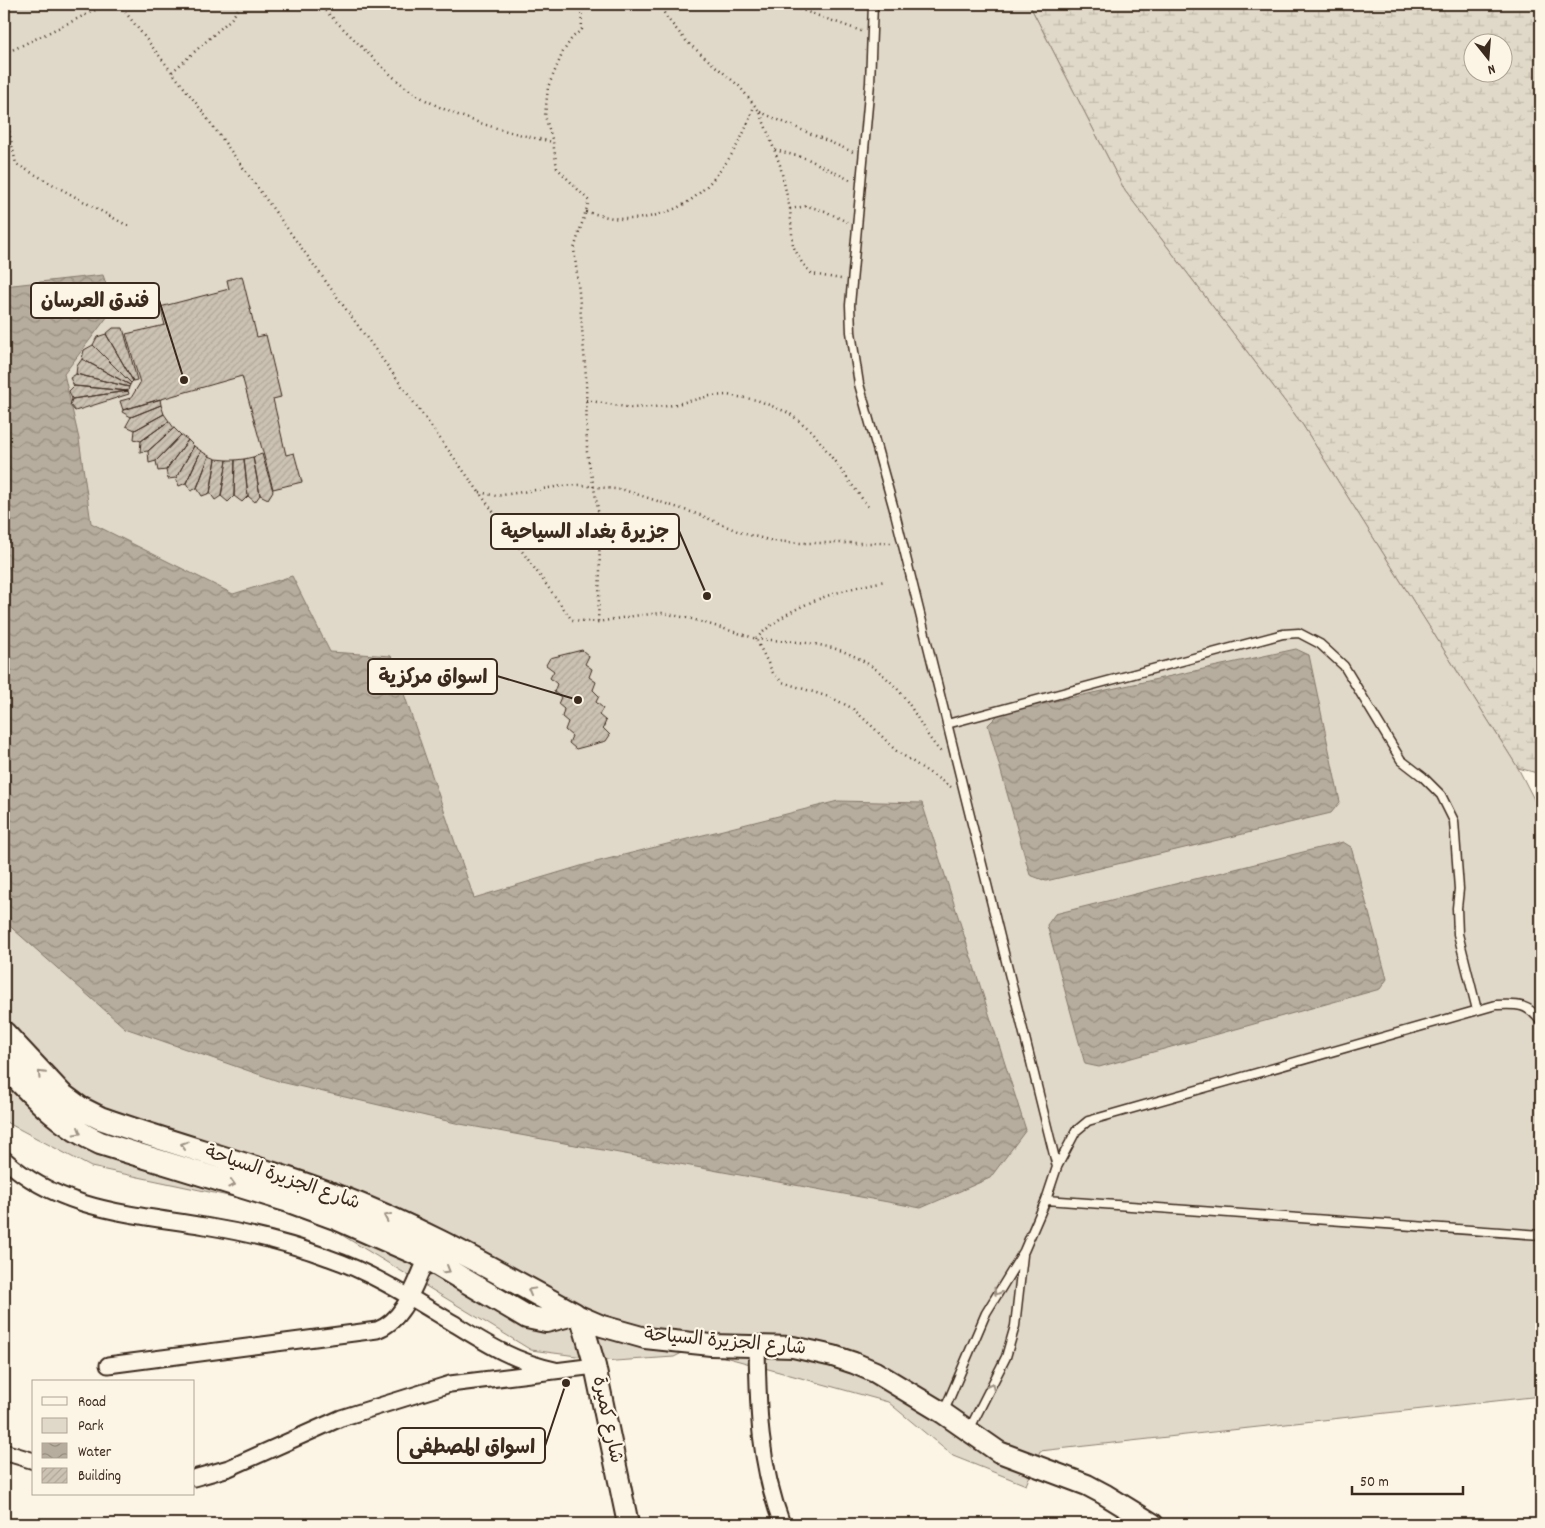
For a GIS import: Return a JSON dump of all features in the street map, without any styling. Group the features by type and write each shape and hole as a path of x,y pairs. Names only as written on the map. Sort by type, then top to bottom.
{"main road":[{"name":"شارع الجزيرة السياحة","path":"4,1033 61,1094 80,1108 100,1118 291,1180 384,1215 438,1240 578,1316"},
{"name":"شارع الجزيرة السياحة","path":"4,1065 56,1117 78,1132 100,1143 289,1201 338,1219 427,1258 527,1317 546,1321 578,1316"}],"street":[{"path":"4,1159 32,1180 59,1194 87,1205 116,1213 230,1230 284,1243 348,1265 409,1296 509,1356 539,1367 555,1370"},
{"path":"108,1365 376,1330 394,1320 402,1310 427,1258"},
{"name":"شارع الجزيرة السياحة","path":"578,1316 623,1333 659,1340 711,1345 775,1346 811,1350 854,1363 875,1372 943,1413 999,1452 1087,1485 1152,1524"},
{"name":"شارع كميرة","path":"578,1316 595,1366 628,1524"},
{"path":"757,1345 760,1441 774,1504 782,1524"},
{"path":"195,1478 229,1468 341,1418 450,1384 595,1366"},
{"path":"4,1452 32,1460"}],"lane":[{"path":"873,4 870,83 850,305 851,332 859,384 902,543 1058,1167"},
{"path":"947,724 1283,634 1299,633 1320,644 1344,666 1401,760 1441,794 1454,821 1459,889 1457,908 1458,934 1477,1010"},
{"path":"943,1413 986,1313 1024,1251 1058,1167 1076,1131 1088,1121 1496,1004 1518,1004 1525,1006 1541,1022"},
{"path":"1046,1200 1541,1235"},
{"path":"969,1430 1006,1357 1015,1326 1024,1251"}],"path":[{"path":"4,54 108,4"},
{"path":"119,4 172,73 572,620 598,622 662,613 692,619 756,639 830,647 858,658 884,676 902,695 917,716 930,741 943,754 956,762"},
{"path":"172,73 231,19 242,4"},
{"path":"318,4 398,81 422,98 485,124 520,135 554,142"},
{"path":"581,4 582,29 572,38 563,52 548,86 545,116 554,142 557,168 589,201 574,249 586,368 587,452 598,509 600,570 598,622"},
{"path":"659,4 667,18 687,42 739,86 760,112 863,156"},
{"path":"785,4 872,35"},
{"path":"586,212 624,219 642,218 667,212 696,196 738,146 749,124 754,106"},
{"path":"4,107 16,164 128,226"},
{"path":"760,112 780,165 790,209 793,246 802,263 812,274 852,280"},
{"path":"774,150 808,159 860,185"},
{"path":"790,209 807,206 824,211 845,220 856,233"},
{"path":"586,400 631,408 668,406 710,396 727,395 757,400 789,413 813,432 869,508"},
{"path":"478,492 496,496 579,485 624,490 700,515 742,533 773,541 818,544 902,543"},
{"path":"756,639 766,628 809,603 842,591 885,582"},
{"path":"756,639 773,672 782,682 832,698 852,708 895,750 966,798"}],"green space":[{"path":"4,4 1029,4 1125,191 1302,424 1518,768 1541,813 1541,1396 1040,1451 1026,1485 953,1456 888,1402 692,1348 674,1357 615,1361 531,1350 304,1212 91,1167 4,1121"},
{"path":"1029,4 1541,4 1541,774 1518,768 1302,424 1125,191"}],"water":[{"path":"103,275 114,308 64,374 79,439 91,523 233,594 292,576 330,652 391,656 474,898 584,865 838,801 922,803 1026,1130 990,1178 921,1208 460,1124 281,1082 125,1028 4,921 4,286"},
{"path":"1296,649 1309,655 1340,802 1331,813 1046,881 1030,875 988,725 1000,713"},
{"path":"1343,842 1351,847 1387,979 1380,989 1099,1067 1085,1064 1047,925 1055,914"}],"building":[{"path":"242,276 257,337 266,335 281,397 273,399 286,455 294,453 302,482 273,489 242,376 123,410 120,401 131,398 140,383 126,334 165,325 160,307 229,289 227,280"},
{"path":"113,328 123,328 137,380 133,381 106,334"},
{"path":"106,334 133,381 131,383 93,345 97,337"},
{"path":"93,345 131,383 130,385 82,359 84,350"},
{"path":"82,359 130,385 129,387 76,374 77,366"},
{"path":"76,374 129,387 128,391 74,386 70,378"},
{"path":"74,386 128,391 72,399 69,391"},
{"path":"128,391 129,394 75,411 70,405 72,399"},
{"path":"160,399 161,405 131,417 122,412 123,410"},
{"path":"161,405 164,414 135,430 126,426 131,417"},
{"path":"164,414 169,421 141,441 134,439 135,430"},
{"path":"169,421 174,428 148,451 140,452 141,441"},
{"path":"174,428 181,435 156,461 149,463 148,451"},
{"path":"181,435 188,440 166,470 158,471 156,461"},
{"path":"188,440 194,446 176,478 168,479 166,470"},
{"path":"194,446 201,451 186,483 179,486 176,478"},
{"path":"201,451 209,456 197,488 191,491 186,483"},
{"path":"262,454 273,491 268,499 260,495 253,457"},
{"path":"209,456 216,459 210,493 202,496 197,488"},
{"path":"253,457 260,495 255,502 248,496 244,459"},
{"path":"216,459 227,460 221,496 215,500 210,493"},
{"path":"244,459 248,496 242,502 234,496 235,460"},
{"path":"227,460 235,460 234,496 228,502 221,496"},
{"path":"582,650 589,656 585,664 592,669 589,677 596,682 593,690 599,696 596,702 603,708 599,715 606,721 603,728 610,735 606,741 576,749 569,743 572,736 565,730 568,722 562,717 564,709 558,704 561,697 554,692 557,684 550,678 554,671 546,665 550,658"}],"place":[{"name":"فندق العرسان","path":"184,380"},
{"name":"جزيرة بغداد السياحية","path":"707,596"},
{"name":"اسواق مركزية","path":"578,700"},
{"name":"اسواق المصطفى","path":"566,1383"}]}
